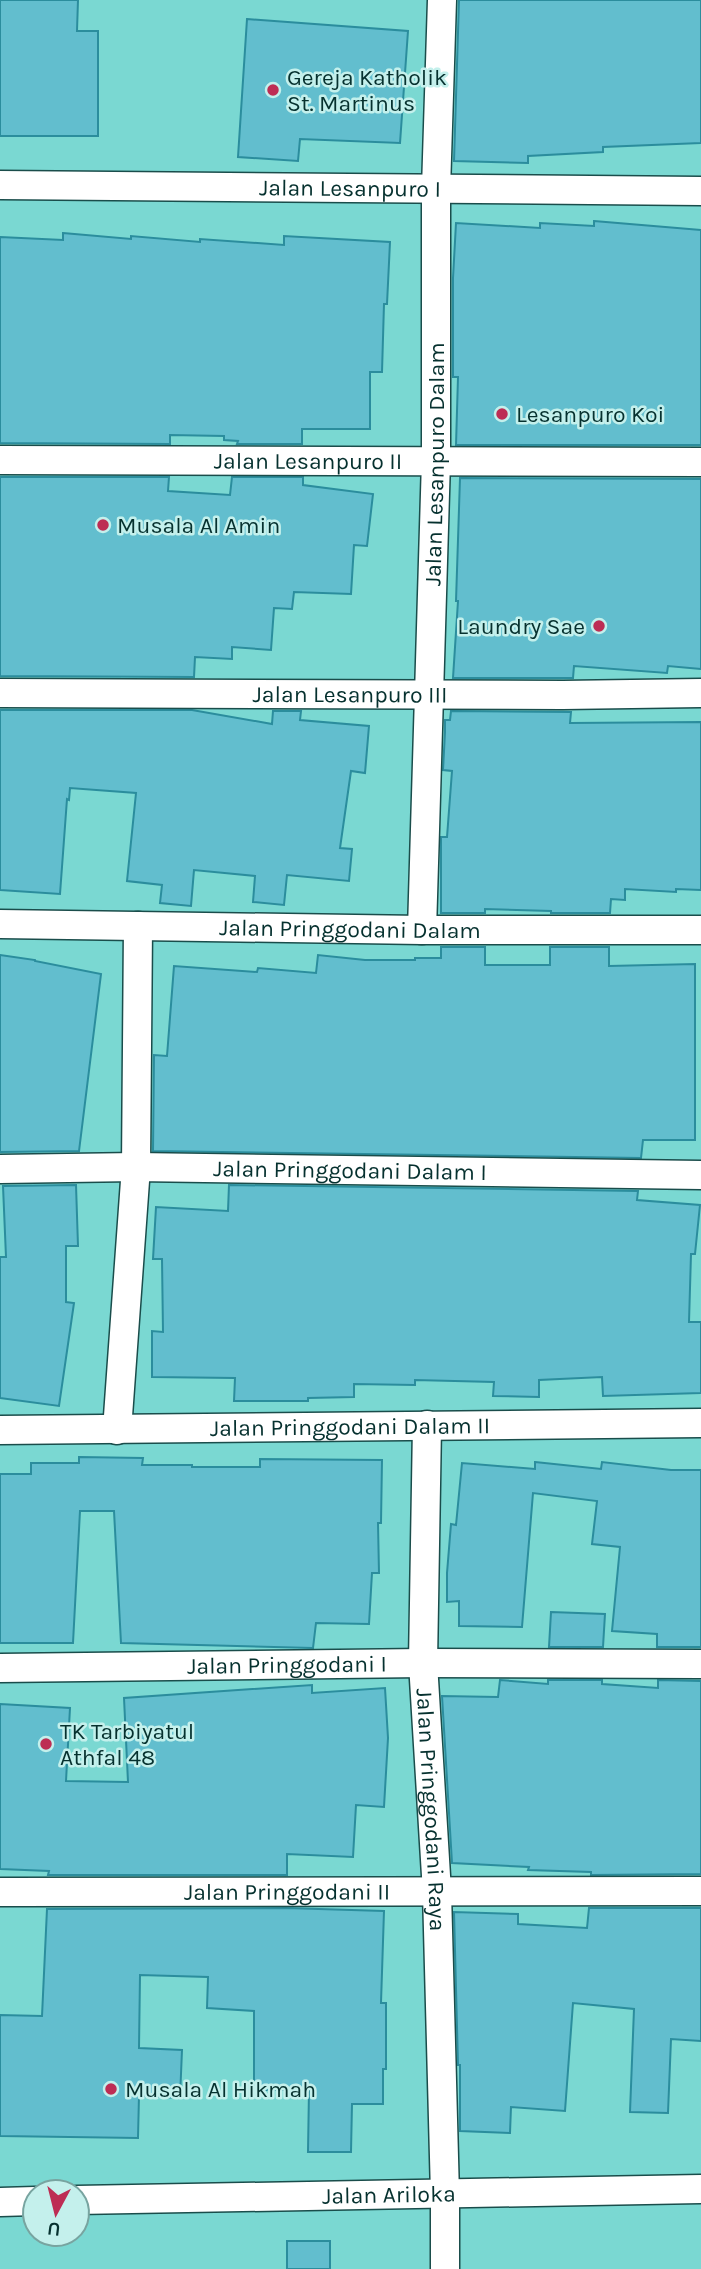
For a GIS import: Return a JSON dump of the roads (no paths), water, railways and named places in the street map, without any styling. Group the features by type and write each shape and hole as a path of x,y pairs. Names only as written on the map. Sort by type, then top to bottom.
{"street":[{"name":"Jalan Lesanpuro Dalam","path":"422,930 436,460 436,189 442,0"},
{"name":"Jalan Lesanpuro I","path":"0,185 701,191"},
{"name":"Jalan Lesanpuro II","path":"0,460 701,462"},
{"name":"Jalan Lesanpuro III","path":"0,693 701,693"},
{"name":"Jalan Pringgodani Dalam","path":"0,924 422,930 701,930"},
{"path":"117,1430 136,1167 138,926"},
{"name":"Jalan Pringgodani Dalam I","path":"0,1169 136,1167 701,1175"},
{"name":"Jalan Pringgodani Dalam II","path":"0,1430 701,1423"},
{"name":"Jalan Pringgodani Raya","path":"427,1425 423,1663 436,1892 445,2269"},
{"name":"Jalan Pringgodani I","path":"0,1668 423,1663 701,1664"},
{"name":"Jalan Pringgodani II","path":"0,1892 701,1891"},
{"name":"Jalan Ariloka","path":"91,2200 701,2189"},
{"path":"0,2202 21,2201"}],"place":[{"name":"Gereja Katholik St. Martinus","path":"273,90"},
{"name":"Lesanpuro Koi","path":"502,414"},
{"name":"Musala Al Amin","path":"103,525"},
{"name":"Laundry Sae","path":"599,626"},
{"name":"TK Tarbiyatul Athfal 48","path":"46,1744"},
{"name":"Musala Al Hikmah","path":"111,2089"}]}
